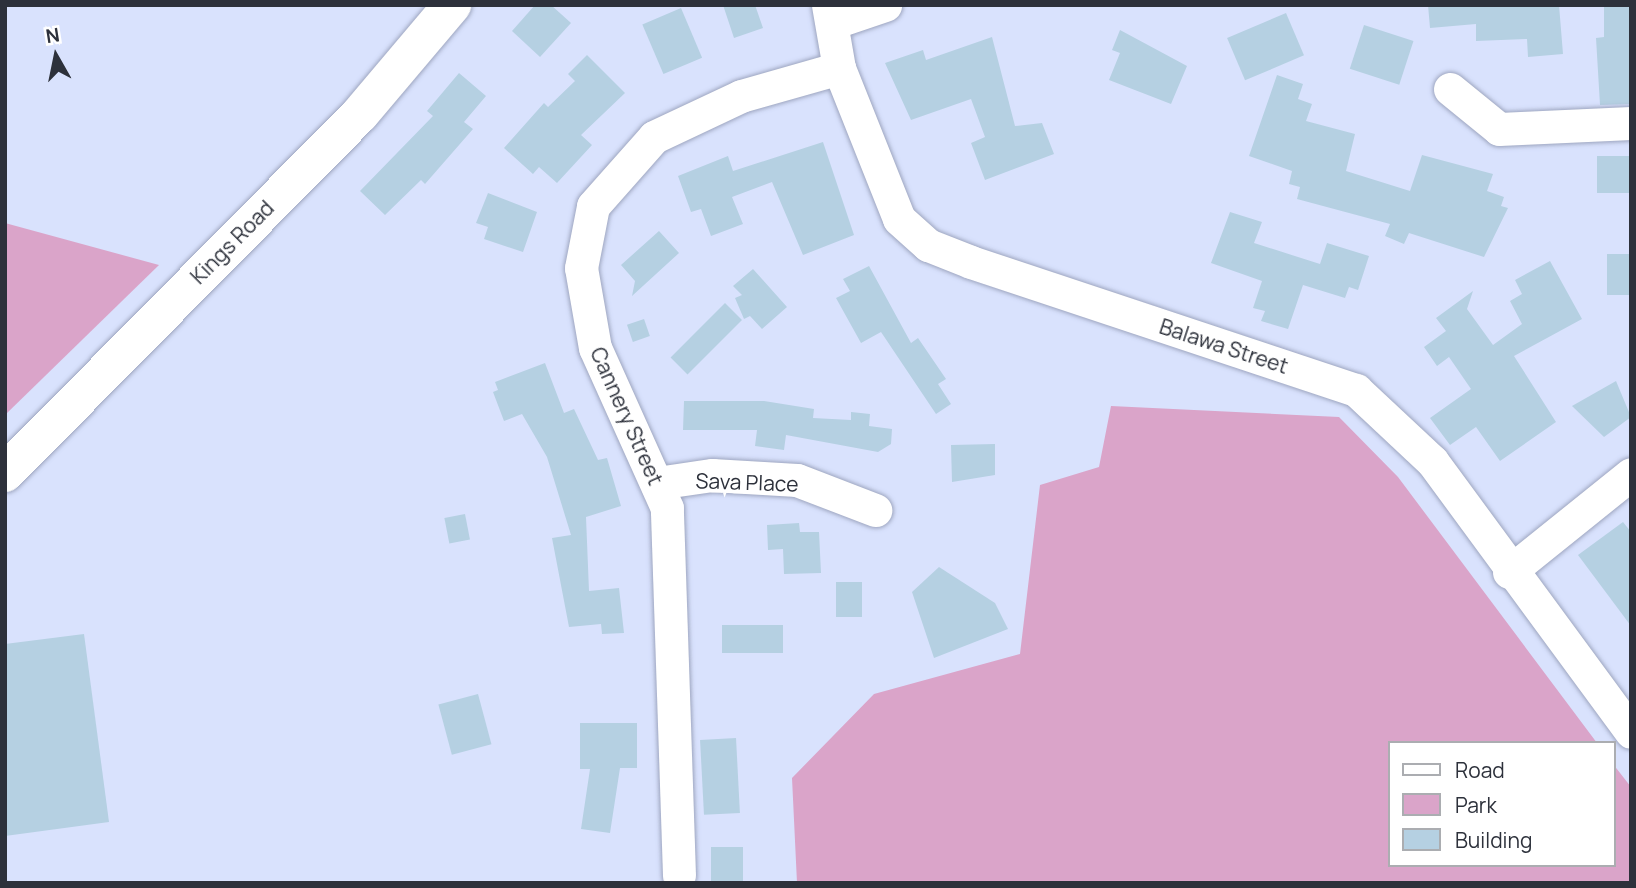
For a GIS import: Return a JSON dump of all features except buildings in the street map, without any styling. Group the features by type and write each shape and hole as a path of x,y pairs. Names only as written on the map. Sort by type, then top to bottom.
{"highway":[{"name":"Kings Road","path":"5,473 360,114 452,5"}],"street":[{"path":"831,14 885,5"},
{"name":"Balawa Street","path":"831,14 839,68 898,219 928,245 1356,390 1432,461 1509,572 1631,732"},
{"name":"Cannery Street","path":"679,875 675,603 667,508 595,348 581,268 593,206 654,137 741,96 839,68"},
{"path":"1450,89 1499,129 1631,123"},
{"path":"1509,572 1631,474"},
{"name":"Sava Place","path":"657,483 712,475 797,480 875,510"}],"green space":[{"path":"5,223 159,265 5,415"},
{"path":"1111,406 1339,417 1398,477 1596,741 1388,741 1388,867 1615,867 1615,767 1631,787 1631,883 797,883 792,778 874,694 1020,654 1040,485 1099,467"}]}
